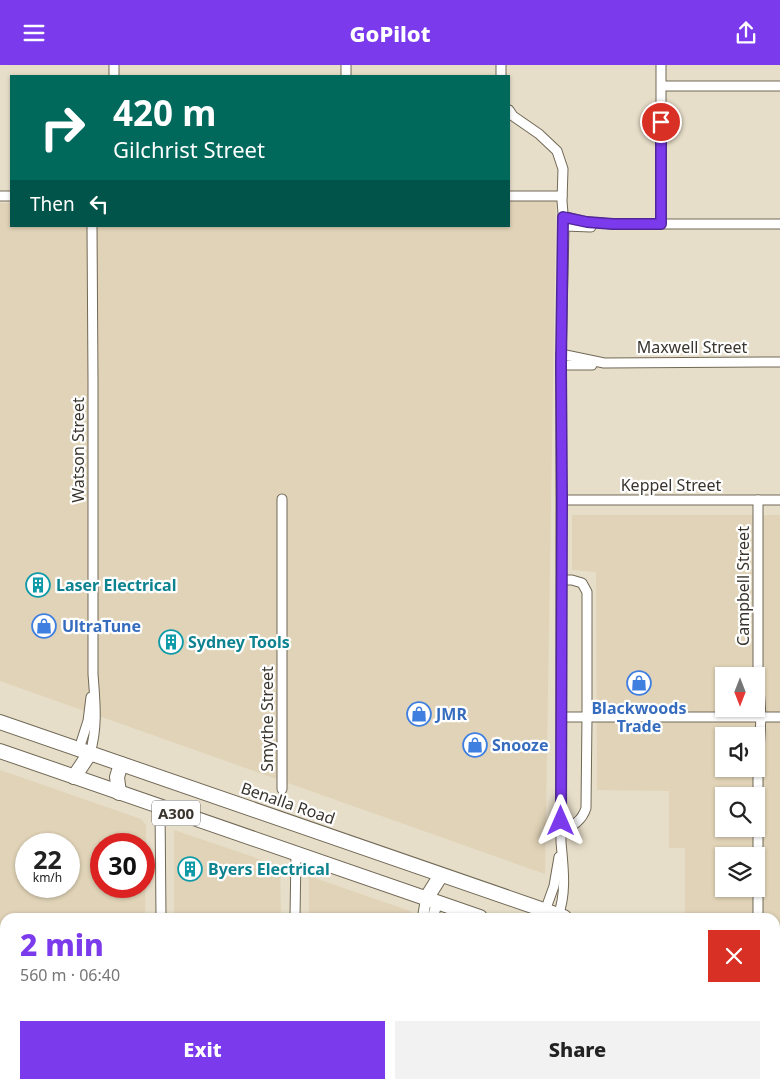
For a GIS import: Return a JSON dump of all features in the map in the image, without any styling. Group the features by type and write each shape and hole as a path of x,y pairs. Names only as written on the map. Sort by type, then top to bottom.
{"highway":[{"name":"Benalla Road","path":"0,722 546,913"},
{"name":"A300","path":"0,751 468,913"},
{"path":"74,777 84,751"},
{"path":"119,793 117,777 121,764"},
{"path":"431,901 441,875"}],"street":[{"path":"661,65 661,224"},
{"path":"662,86 780,86"},
{"path":"510,112 513,116 539,133 557,151 563,169 561,842 564,886 561,908 557,913"},
{"path":"510,197 562,196"},
{"path":"563,217 587,222 613,224 780,224"},
{"path":"564,226 600,227 613,224"},
{"name":"Watson Street","path":"84,751 93,743 96,712 93,674 92,227"},
{"name":"Maxwell Street","path":"561,354 604,363"},
{"name":"Maxwell Street","path":"561,365 780,362"},
{"name":"Smythe Street","path":"282,499 282,789"},
{"name":"Keppel Street","path":"562,500 780,501"},
{"name":"Campbell Street","path":"758,500 758,667"},
{"path":"561,830 571,827 582,819 586,808 587,717 587,592 582,583 562,580"},
{"path":"562,717 715,715"},
{"path":"765,715 780,717"},
{"name":"Campbell Street","path":"758,777 758,913"},
{"path":"160,807 161,913"},
{"path":"554,913 554,886 561,842"},
{"path":"295,913 296,853"},
{"path":"425,913 431,901"},
{"path":"431,901 432,913"}],"shaded area":[{"path":"510,201 556,201 545,874 0,681 0,203 10,203 10,227 510,227"},
{"path":"572,515 780,515 780,913 685,913 685,848 669,848 669,791 597,790 596,572 572,570"},
{"path":"0,770 141,819 146,825 146,833 90,833 90,898 145,898 145,913 0,913"},
{"path":"174,830 280,866 281,913 174,913"},
{"path":"309,876 412,913 309,913"}],"place":[{"name":"Laser Electrical","path":"38,585"},
{"name":"UltraTune","path":"44,626"},
{"name":"Sydney Tools","path":"171,642"},
{"name":"Blackwoods Trade","path":"639,683"},
{"name":"JMR","path":"419,714"},
{"name":"Snooze","path":"475,745"},
{"name":"Byers Electrical","path":"190,869"}],"route":[{"path":"561,821 561,365 563,217 587,222 613,224 661,224 661,122"}]}
